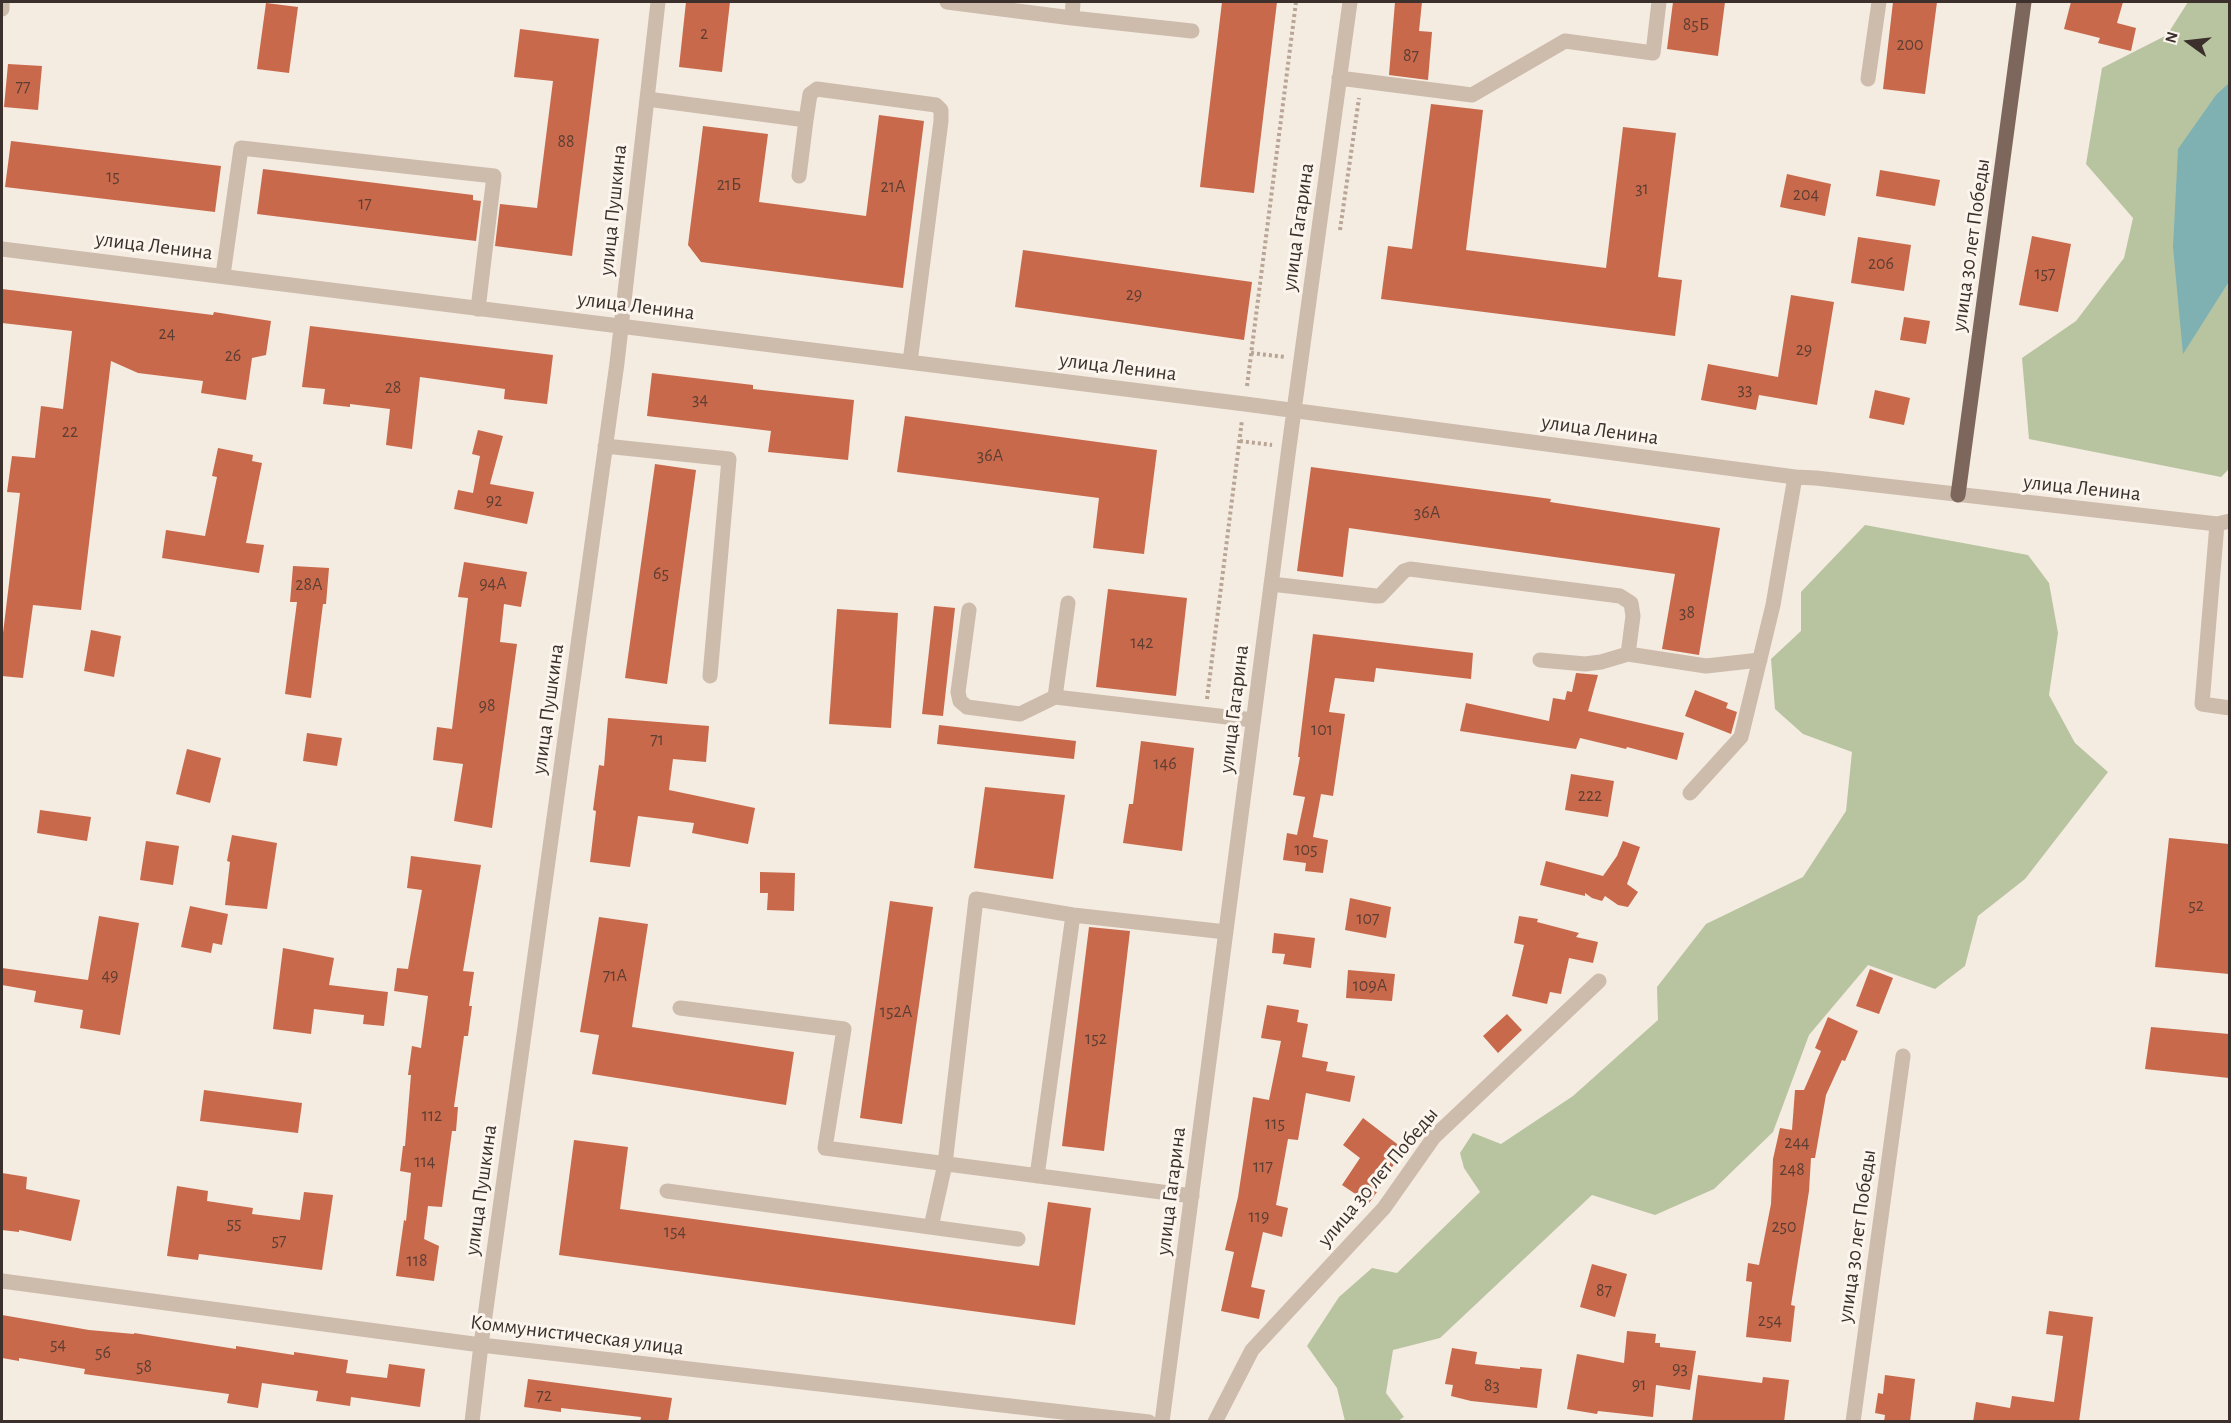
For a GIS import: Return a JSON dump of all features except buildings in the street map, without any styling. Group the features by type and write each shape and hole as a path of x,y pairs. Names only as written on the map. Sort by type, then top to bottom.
{"main road":[{"name":"улица 30 лет Победы","path":"1958,495 2024,2"}],"street":[{"path":"2,2 2,9"},
{"name":"улица Пушкина","path":"472,1422 621,325 658,2"},
{"path":"947,2 1192,31"},
{"path":"1072,18 1073,2"},
{"name":"улица Гагарина","path":"1162,1422 1294,410 1350,2"},
{"path":"1339,78 1472,95 1565,41 1653,53 1659,2"},
{"path":"1868,79 1879,2"},
{"path":"799,176 810,94 817,89 927,102 936,105 941,110 942,120 910,362"},
{"path":"647,99 806,120"},
{"path":"223,275 241,148 494,176 478,309"},
{"name":"улица Ленина","path":"2,249 1294,410 1795,477 2223,523"},
{"path":"605,446 729,459 710,676"},
{"path":"1690,793 1741,737 1773,604 1795,477"},
{"path":"2223,523 2202,704 2229,708"},
{"path":"1271,584 1380,596 1410,569 1620,596 1631,603 1633,616 1628,654"},
{"path":"1055,697 1068,603"},
{"path":"969,610 958,692 960,701 967,707 1020,714 1055,697 1253,720"},
{"path":"1540,660 1585,664 1628,654 1706,666 1760,660"},
{"path":"931,1227 945,1164 976,899 1072,915 1226,932"},
{"path":"1037,1176 1072,915"},
{"name":"улица 30 лет Победы","path":"1215,1422 1252,1350 1384,1208 1434,1137 1599,981"},
{"path":"680,1008 844,1029 825,1148 1192,1196"},
{"name":"улица 30 лет Победы","path":"1853,1422 1903,1056"},
{"path":"667,1191 1018,1239"},
{"name":"Коммунистическая улица","path":"2,1281 481,1345 1149,1422"}],"path":[{"path":"1205,714 1296,2"},
{"path":"1339,233 1361,82"}],"green space":[{"path":"2188,2 2229,2 2229,86 2183,353 2229,282 2229,469 2221,477 2029,439 2022,358 2076,321 2124,258 2133,218 2086,164 2102,68 2167,35"},
{"path":"1865,525 2028,555 2049,583 2058,633 2049,695 2075,743 2108,772 2025,879 1978,916 1965,966 1935,989 1868,965 1809,1035 1773,1132 1714,1189 1655,1215 1592,1195 1440,1338 1393,1350 1386,1393 1404,1417 1398,1421 1345,1421 1337,1388 1307,1346 1339,1297 1372,1268 1397,1273 1480,1192 1464,1168 1460,1153 1473,1133 1501,1144 1573,1096 1658,1020 1657,987 1706,924 1803,877 1846,811 1852,752 1803,734 1775,709 1771,659 1801,631 1801,592"}],"water":[{"path":"2229,83 2229,282 2183,354 2173,247 2178,149 2216,95"}]}
